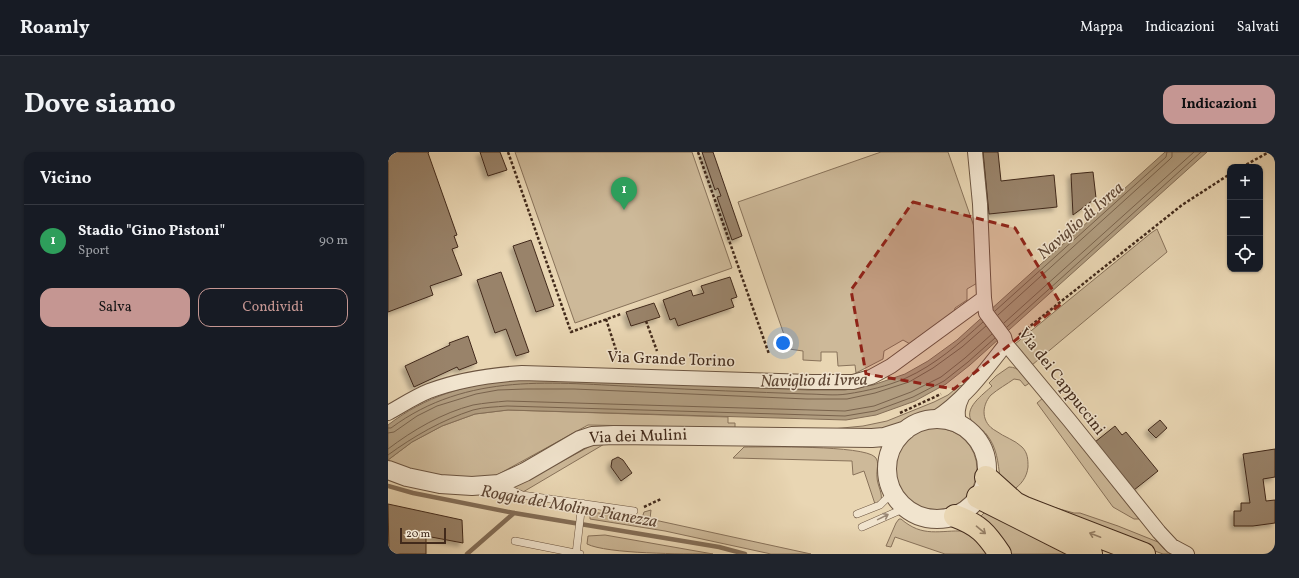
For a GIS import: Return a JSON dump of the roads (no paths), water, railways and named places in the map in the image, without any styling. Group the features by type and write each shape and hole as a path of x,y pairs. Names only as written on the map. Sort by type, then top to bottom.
{"main road":[{"path":"986,477 1015,503 1025,508 1144,554"},
{"path":"978,497 1092,554"},
{"path":"955,516 967,520 978,527 987,535 1000,554"}],"street":[{"name":"Via dei Cappuccini","path":"976,152 986,312 1005,341 1159,532 1172,546 1187,554"},
{"name":"Via Grande Torino","path":"388,413 427,392 496,374 515,373 853,382 870,377 891,366 984,298"},
{"path":"934,419 948,410 983,374 1005,341"},
{"path":"959,424 957,413 958,405 962,397"},
{"path":"934,419 947,420 959,424 969,431 978,441 984,452 986,477 983,488 978,497 968,508 955,516 942,519 929,519 916,515 904,508 892,493 888,483 886,472 887,461 894,444 897,438 906,430 924,421 934,419"},
{"name":"Via dei Mulini","path":"388,470 407,477 440,484 472,486 499,484 525,472 580,440 592,436 853,438 884,437 906,430"},
{"name":"Via dei Mulini","path":"853,438 873,445 879,450 887,461"}],"lane":[{"path":"499,484 522,495 581,507 634,511"},
{"path":"857,514 880,505 892,493"},
{"path":"515,541 577,554 581,507"},
{"path":"862,527 904,508"}],"water":[{"path":"1165,152 1207,152 970,365 946,384 915,401 876,415 846,420 508,410 475,414 442,426 412,442 388,460 388,425 417,406 447,393 478,385 542,379 808,390 845,390 873,385 905,374 928,361 957,340"}],"waterway":[{"name":"Roggia del Molino Pianezza","path":"388,486 413,493 514,513 719,547 745,554"},
{"path":"467,554 514,513"}],"place":[{"name":"Stadio \"Gino Pistoni\"","path":"624,210"}],"water label":[{"name":"Naviglio di Ivrea","path":"1081,221"},
{"name":"Naviglio di Ivrea","path":"814,381"}]}
